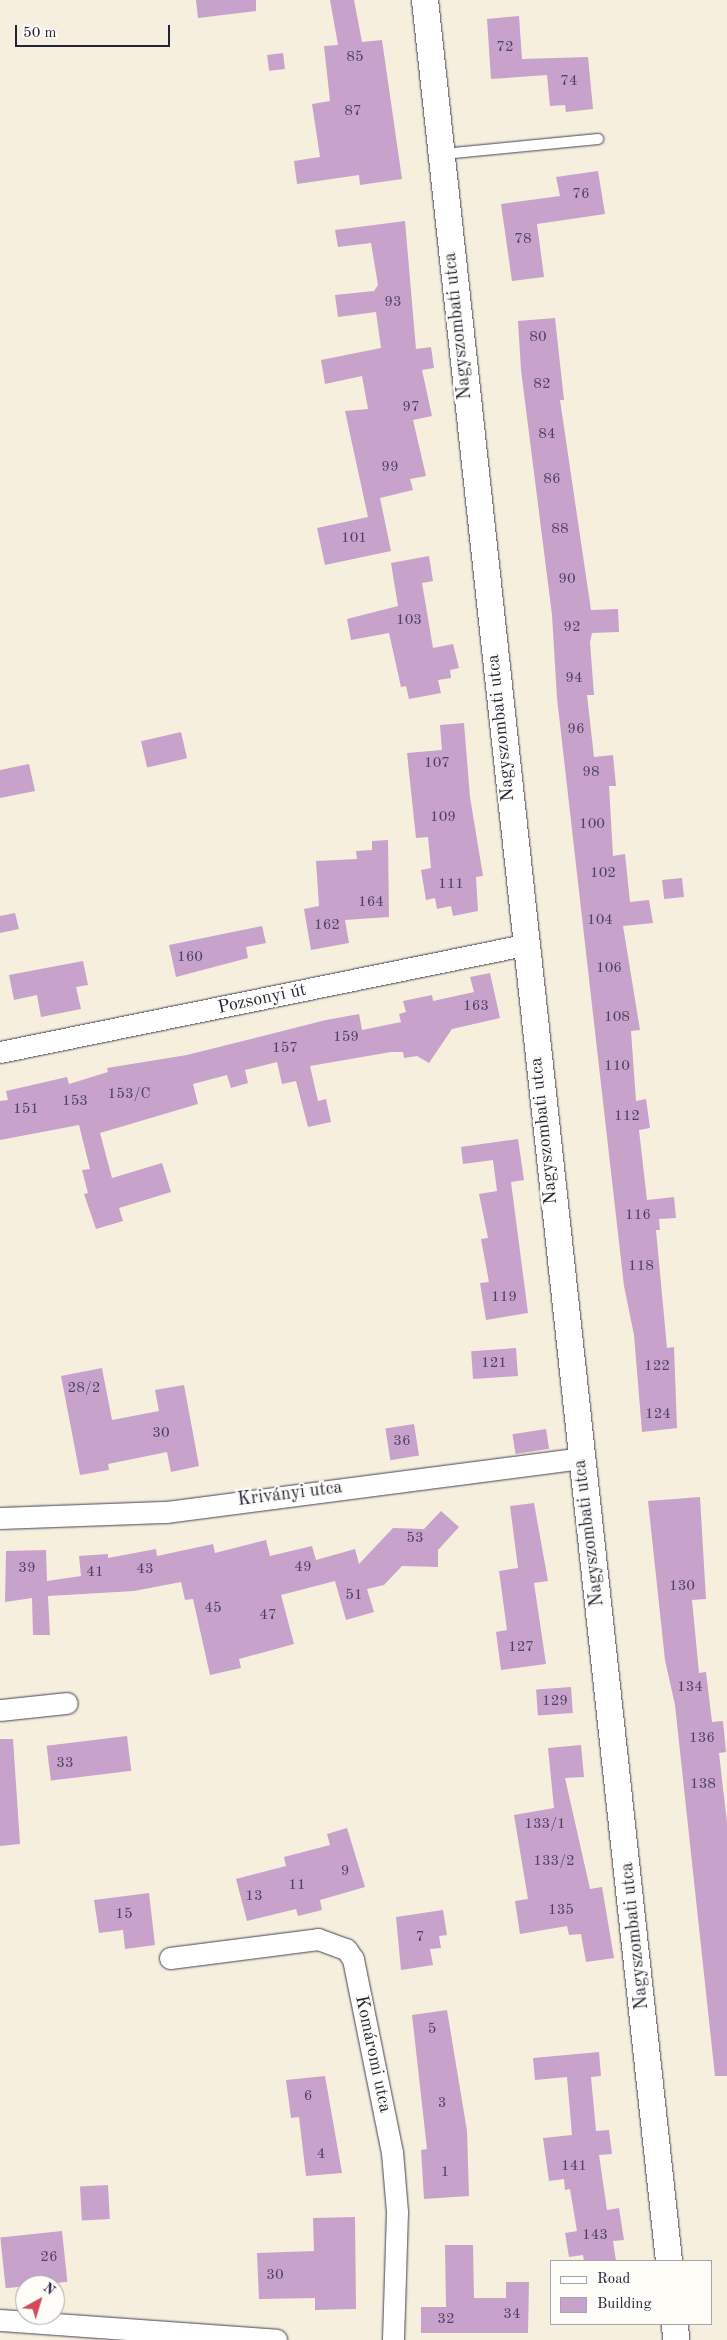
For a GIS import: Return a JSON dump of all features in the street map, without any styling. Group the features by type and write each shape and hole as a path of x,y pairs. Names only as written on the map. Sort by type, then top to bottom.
{"street":[{"name":"Nagyszombati utca","path":"425,0 439,155 524,945 669,2260"},
{"name":"Pozsonyi út","path":"0,1052 524,945"},
{"name":"Kriványi utca","path":"0,1518 166,1512 580,1458"},
{"path":"0,1710 67,1703"},
{"name":"Komáromi utca","path":"170,1958 318,1939 346,1949 353,1959 392,2152 397,2212 393,2340"},
{"path":"0,2320 276,2340"},
{"path":"675,2325 676,2340"}],"lane":[{"path":"439,155 598,139"}],"building":[{"path":"196,0 256,0 256,11 198,18"},
{"path":"330,0 354,0 362,42 382,40 402,179 360,185 359,175 297,184 294,161 320,157 312,104 330,101 324,46 338,45"},
{"path":"519,16 522,59 588,57 593,109 566,112 565,105 550,106 547,75 491,79 487,19"},
{"path":"283,53 285,69 269,71 267,55"},
{"path":"598,171 605,214 537,224 544,277 512,281 501,204 560,196 556,177"},
{"path":"405,221 416,349 431,347 434,368 422,370 432,416 413,420 426,476 410,479 413,490 380,498 391,551 325,565 317,528 368,517 345,411 368,409 362,376 325,384 321,360 381,348 376,312 338,317 335,295 374,291 378,285 371,243 338,247 335,230"},
{"path":"555,318 564,400 560,400 591,610 618,609 619,632 592,633 590,642 594,695 587,695 594,757 613,755 616,786 609,786 613,856 625,854 630,902 649,900 653,923 623,926 640,1030 631,1031 636,1101 646,1099 650,1128 639,1130 647,1200 674,1197 676,1218 659,1219 660,1230 656,1230 667,1348 674,1347 677,1428 642,1432 634,1335 624,1286 557,698 552,615 521,370 518,321"},
{"path":"429,556 433,581 422,583 433,648 453,644 459,668 450,670 451,678 438,680 441,693 409,699 406,686 401,687 389,633 351,640 347,619 398,606 391,563"},
{"path":"464,723 470,797 483,876 476,877 478,911 453,916 451,906 437,909 435,898 426,900 421,870 431,868 428,837 416,838 407,753 442,750 440,725"},
{"path":"181,732 187,758 147,768 141,741"},
{"path":"29,764 35,791 0,798 0,770"},
{"path":"388,840 389,917 345,920 349,943 311,950 304,909 319,906 316,861 357,859 356,851 372,850 372,841"},
{"path":"682,878 684,897 664,899 662,880"},
{"path":"15,913 19,929 0,933 0,916"},
{"path":"262,926 266,943 246,947 248,958 176,977 169,945"},
{"path":"83,961 88,985 76,987 81,1009 41,1017 37,995 14,1000 9,975"},
{"path":"490,973 500,1018 452,1029 429,1063 417,1056 404,1058 403,1052 391,1052 310,1066 318,1101 326,1099 331,1122 308,1127 296,1081 282,1084 277,1062 245,1070 248,1083 231,1088 227,1075 193,1084 198,1104 100,1133 112,1178 162,1163 171,1192 119,1208 123,1221 96,1229 84,1194 88,1193 82,1170 90,1169 79,1125 0,1140 0,1101 8,1100 6,1091 67,1077 69,1084 108,1072 107,1068 187,1055 326,1020 359,1014 362,1030 401,1022 399,1014 406,1012 403,1001 432,995 433,1001 474,992 470,977"},
{"path":"518,1139 524,1180 511,1182 528,1313 486,1320 480,1283 489,1282 481,1239 488,1238 479,1194 497,1191 493,1160 463,1164 461,1147"},
{"path":"516,1348 518,1376 473,1379 471,1351"},
{"path":"102,1368 112,1420 159,1411 155,1390 184,1385 199,1466 171,1472 167,1452 108,1464 109,1470 80,1475 61,1376"},
{"path":"414,1424 419,1456 390,1460 385,1429"},
{"path":"546,1429 549,1449 516,1454 512,1434"},
{"path":"700,1497 706,1599 692,1600 699,1673 706,1672 712,1722 723,1721 726,1752 719,1753 727,1823 727,2076 715,2076 675,1705 665,1660 648,1501"},
{"path":"534,1503 548,1581 534,1583 546,1664 501,1670 496,1632 507,1630 499,1571 518,1568 510,1506"},
{"path":"441,1511 459,1527 438,1550 438,1567 402,1566 384,1585 367,1589 374,1612 346,1620 335,1581 281,1595 294,1644 239,1659 241,1668 210,1675 193,1599 185,1600 181,1582 134,1591 48,1596 50,1635 33,1635 32,1598 5,1602 6,1551 46,1550 47,1581 81,1576 79,1556 108,1554 108,1558 156,1549 157,1556 213,1544 215,1553 266,1540 270,1556 312,1546 316,1560 355,1549 359,1564 393,1528 424,1529"},
{"path":"571,1687 573,1713 538,1715 536,1689"},
{"path":"127,1736 131,1771 51,1781 47,1746"},
{"path":"0,1739 13,1739 20,1844 0,1846"},
{"path":"581,1745 584,1777 565,1778 590,1889 602,1887 614,1958 586,1962 581,1934 569,1935 567,1926 520,1934 515,1901 528,1899 514,1815 554,1808 548,1748"},
{"path":"347,1828 365,1887 320,1900 322,1910 298,1916 296,1909 247,1921 236,1879 286,1866 284,1857 330,1845 327,1834"},
{"path":"149,1893 155,1945 125,1949 123,1930 99,1933 94,1900"},
{"path":"443,1910 447,1935 439,1936 441,1948 430,1949 433,1965 401,1970 396,1917"},
{"path":"447,2010 467,2131 469,2196 424,2199 421,2150 427,2149 412,2015"},
{"path":"599,2052 601,2076 591,2077 596,2131 609,2130 612,2154 599,2155 607,2210 619,2208 624,2240 613,2241 616,2260 584,2260 583,2255 569,2257 565,2233 577,2231 570,2189 565,2190 564,2179 549,2181 543,2138 572,2135 567,2077 535,2080 533,2058"},
{"path":"325,2076 342,2173 306,2176 299,2117 291,2118 286,2080"},
{"path":"108,2185 110,2219 82,2220 80,2186"},
{"path":"355,2217 356,2309 315,2310 315,2298 259,2299 257,2253 314,2251 313,2218"},
{"path":"62,2231 67,2282 65,2282 65,2275 15,2275 15,2287 6,2288 0,2237"},
{"path":"445,2245 473,2245 474,2298 506,2298 506,2282 529,2282 528,2333 421,2333 421,2307 446,2307"}]}
